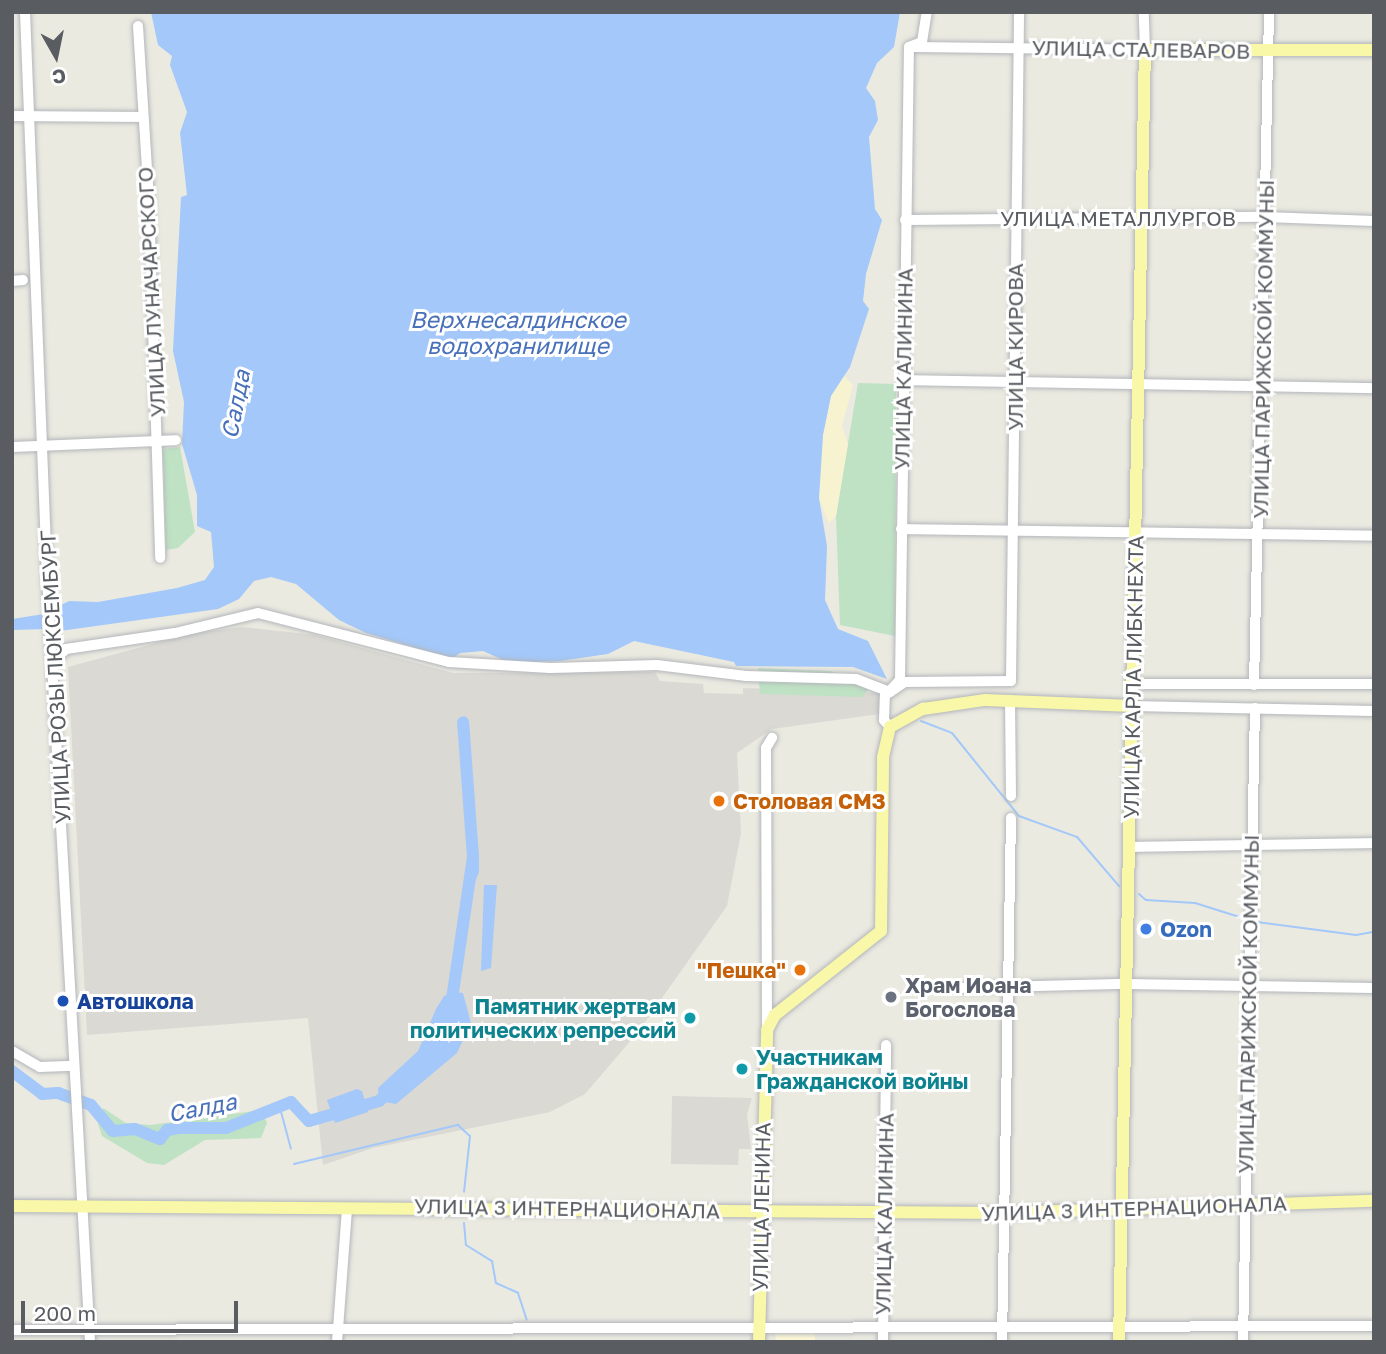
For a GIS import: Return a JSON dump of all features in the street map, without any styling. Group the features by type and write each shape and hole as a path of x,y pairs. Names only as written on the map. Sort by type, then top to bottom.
{"main road":[{"name":"УЛИЦА СТАЛЕВАРОВ","path":"1145,50 1374,50"},
{"name":"УЛИЦА КАРЛА ЛИБКНЕХТА","path":"1119,1342 1124,1211 1145,50"},
{"path":"767,1030 775,1016 881,931 883,757 890,727 923,709 1010,701 1132,706"},
{"name":"УЛИЦА ЛЕНИНА","path":"759,1335 767,1030"},
{"name":"УЛИЦА 3 ИНТЕРНАЦИОНАЛА","path":"12,1206 1004,1213 1374,1201"}],"street":[{"name":"УЛИЦА РОЗЫ ЛЮКСЕМБУРГ","path":"25,12 76,1138 86,1208 90,1342"},
{"path":"909,47 922,42 926,12"},
{"name":"УЛИЦА КИРОВА","path":"890,692 905,682 1011,681 1019,12"},
{"name":"УЛИЦА КАРЛА ЛИБКНЕХТА","path":"1144,12 1145,50"},
{"name":"УЛИЦА ПАРИЖСКОЙ КОММУНЫ","path":"1254,685 1264,386 1269,12"},
{"name":"УЛИЦА ЛУНАЧАРСКОГО","path":"138,26 158,441 160,558"},
{"name":"УЛИЦА СТАЛЕВАРОВ","path":"909,47 1145,50"},
{"name":"УЛИЦА КАЛИНИНА","path":"890,727 884,720 885,696 900,680 909,47"},
{"path":"12,116 142,117"},
{"name":"УЛИЦА МЕТАЛЛУРГОВ","path":"905,220 1265,217 1374,221"},
{"path":"903,380 1014,384 1374,388"},
{"path":"12,447 176,440"},
{"path":"901,529 1014,533 1374,536"},
{"path":"55,659 66,649 175,633 258,613 449,662 550,668 657,666 746,676 856,679 890,692"},
{"path":"1133,684 1374,684"},
{"path":"1010,701 1011,796"},
{"path":"1132,706 1374,710"},
{"name":"УЛИЦА ПАРИЖСКОЙ КОММУНЫ","path":"1242,1342 1255,708"},
{"name":"УЛИЦА ЛЕНИНА","path":"767,1030 766,748 772,738"},
{"path":"1002,1342 1005,985 1011,818"},
{"path":"1130,848 1252,849 1374,844"},
{"path":"958,988 1127,984 1374,988"},
{"name":"УЛИЦА КАЛИНИНА","path":"883,1342 886,1045"},
{"path":"12,1051 40,1066 73,1066"},
{"path":"337,1336 347,1208"},
{"path":"12,1330 89,1329 337,1336 759,1335 883,1327 1374,1326"}],"shaded area":[{"path":"242,627 315,635 453,673 655,672 660,681 703,684 704,693 743,694 743,688 880,693 879,714 772,729 737,753 741,833 727,906 638,1032 585,1094 550,1112 373,1148 323,1165 308,1018 87,1035 68,667 189,634"},
{"path":"672,1096 752,1098 747,1114 751,1149 739,1149 738,1165 671,1164"},
{"path":"775,1330 815,1331 815,1342 776,1342"}],"green space":[{"path":"858,383 896,384 895,636 840,625 836,516"},
{"path":"180,447 195,532 178,548 166,550 163,449"},
{"path":"758,668 831,671 868,690 862,697 760,694"},
{"path":"103,1108 126,1123 150,1125 262,1110 267,1123 261,1138 205,1140 164,1165 147,1163 102,1136 98,1124"}],"sand":[{"path":"843,375 853,385 842,426 848,444 836,516 829,523 819,498 823,435 831,396"}],"water":[{"name":"Верхнесалдинское водохранилище","path":"151,12 900,12 894,47 877,63 866,88 875,101 878,120 869,137 875,209 882,220 866,274 863,301 869,309 850,367 831,396 823,435 819,498 827,546 825,600 838,629 868,641 887,679 853,667 736,666 734,662 634,641 608,654 560,661 510,663 483,651 460,653 452,659 366,633 339,620 296,584 271,577 254,581 239,599 218,609 60,631 57,607 69,601 98,602 177,588 205,580 214,567 211,532 197,526 197,495 182,444 184,402 173,351 181,197 187,195 180,133 187,112 170,65 172,56 158,45"},
{"path":"44,614 47,629 12,630 12,619"},
{"path":"473,857 479,861 479,872 468,900 469,862"},
{"path":"484,885 497,885 491,968 481,971"},
{"path":"455,992 463,993 471,1023 457,1053 396,1104 379,1101 378,1088 418,1051 444,996"},
{"path":"357,1089 362,1091 368,1112 335,1123 327,1100"}],"waterway":[{"path":"921,721 952,733 1019,816 1077,837 1119,886"},
{"name":"Салда","path":"451,1006 473,857 463,722"},
{"path":"1139,894 1146,900 1195,903 1243,918"},
{"path":"1257,922 1356,935 1373,932"},
{"name":"Салда","path":"12,1071 42,1094 58,1093 91,1105 113,1131 135,1129 160,1139 167,1130 226,1128 291,1102 309,1121 379,1101 390,1091"},
{"path":"280,1108 291,1149"},
{"path":"294,1164 458,1125 470,1136 464,1192"},
{"path":"464,1223 466,1245 492,1261 496,1283 518,1293 527,1320"}],"place":[{"name":"Столовая СМЗ","path":"719,801"},
{"name":"Ozon","path":"1146,929"},
{"name":"\"Пешка\"","path":"800,970"},
{"name":"Храм Иоана Богослова","path":"891,997"},
{"name":"Автошкола","path":"63,1001"},
{"name":"Памятник жертвам политических репрессий","path":"690,1018"},
{"name":"Участникам Гражданской войны","path":"742,1069"}]}
